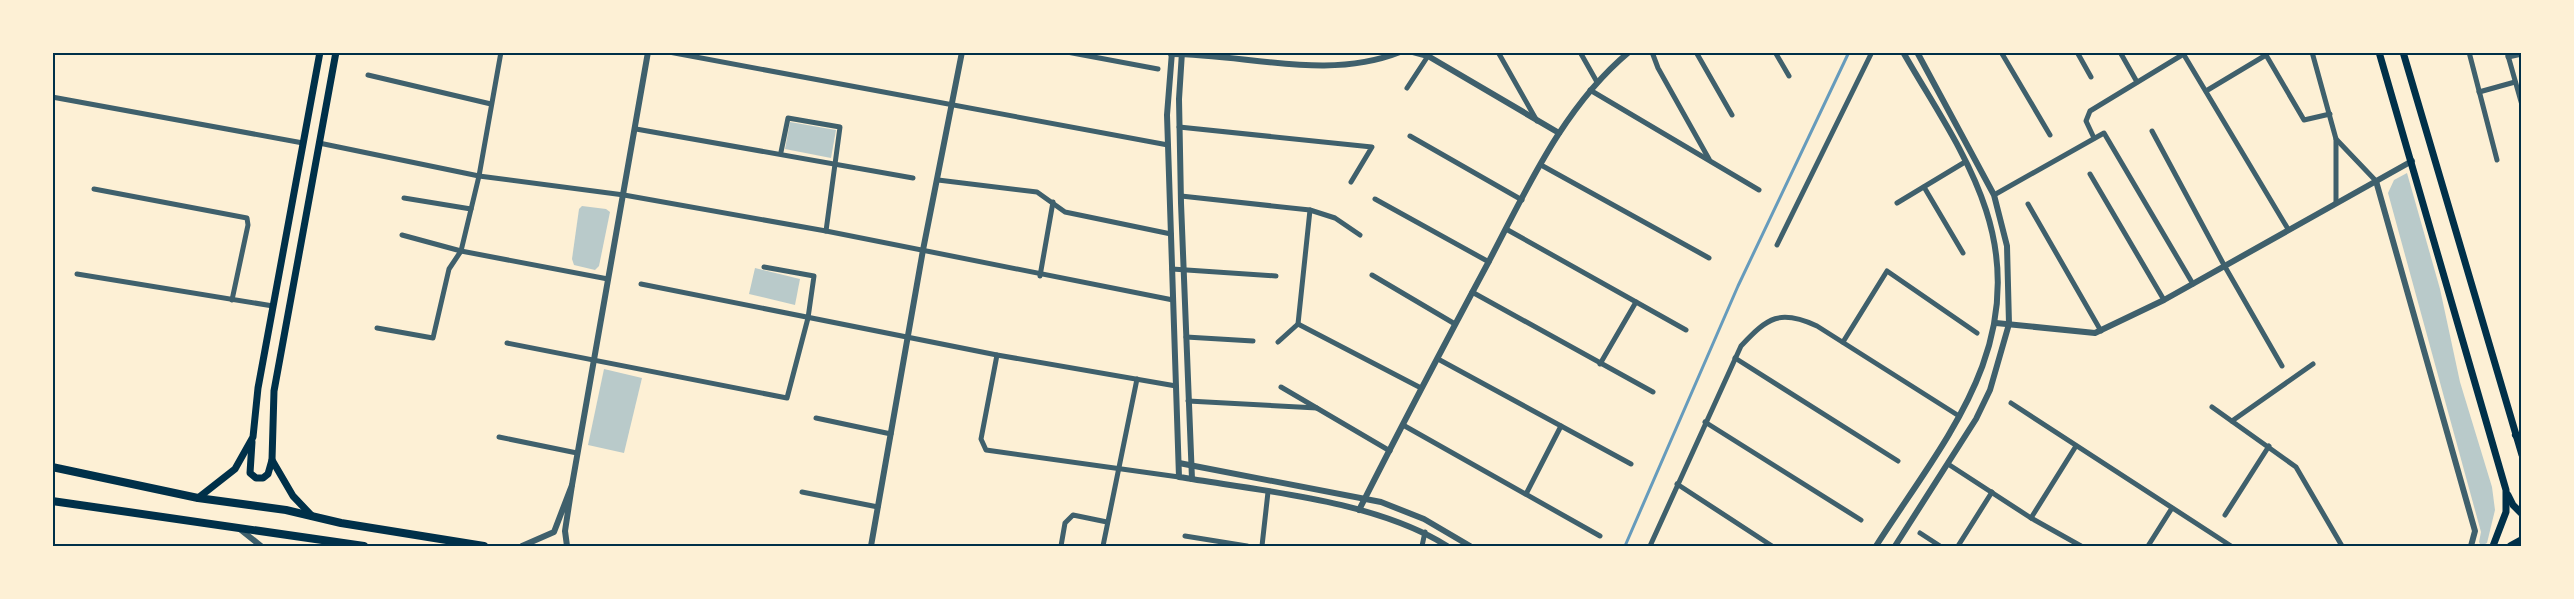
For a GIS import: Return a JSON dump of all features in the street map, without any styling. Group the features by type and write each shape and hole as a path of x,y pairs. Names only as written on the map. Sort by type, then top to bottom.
{"main road":[{"path":"320,52 258,388 250,473 256,478 263,478 268,474 272,460 274,391 336,52"},
{"path":"2379,52 2506,490 2513,505 2522,514"},
{"path":"2403,52 2522,455"},
{"path":"198,498 235,470 253,437"},
{"path":"272,460 293,496 312,516"},
{"path":"52,467 198,498 286,510 484,546"},
{"path":"2493,546 2506,512 2506,490"},
{"path":"52,501 232,525 364,546"},
{"path":"2511,546 2522,540"}],"street":[{"path":"377,328 433,338 449,269 461,251 479,176 501,52"},
{"path":"567,546 565,531 577,453 648,52"},
{"path":"669,52 1168,145"},
{"path":"871,546 923,250 962,52"},
{"path":"1067,52 1158,69"},
{"path":"1179,477 1168,145 1168,76 1171,53 1319,66 1362,62 1400,52"},
{"path":"1413,52 1428,56 1559,133"},
{"path":"1498,52 1538,122"},
{"path":"1580,52 1597,82"},
{"path":"1359,510 1421,388 1559,133 1590,90 1629,52"},
{"path":"1652,52 1658,68 1710,161"},
{"path":"1696,52 1732,115"},
{"path":"1775,52 1788,76"},
{"path":"1777,245 1872,52"},
{"path":"1876,546 1959,416 1982,368 1996,323 1997,266 1994,238 1982,198 1959,149 1903,52"},
{"path":"1895,546 1976,419 1990,390 2009,324 2007,246 1994,195 1917,52"},
{"path":"2001,52 2050,135"},
{"path":"2078,52 2091,77"},
{"path":"2120,52 2137,82"},
{"path":"2172,52 2176,59"},
{"path":"2312,52 2336,139 2336,203"},
{"path":"2469,52 2497,160"},
{"path":"1182,53 1179,127 1192,479"},
{"path":"2094,138 2086,121 2090,111 2185,54 2288,229"},
{"path":"2522,54 2508,55 2522,105"},
{"path":"2206,91 2266,55 2304,120 2330,114"},
{"path":"1407,88 1428,56"},
{"path":"368,75 491,104"},
{"path":"2479,92 2515,82"},
{"path":"1590,90 1759,190"},
{"path":"52,97 303,143"},
{"path":"781,152 788,118 840,127 826,231"},
{"path":"1179,127 1372,147 1351,182"},
{"path":"636,129 781,152 913,178"},
{"path":"2152,131 2224,265 2282,366"},
{"path":"1994,195 2104,133 2193,284"},
{"path":"1410,136 1522,200"},
{"path":"2336,139 2376,181 2475,531 2471,546"},
{"path":"319,143 479,176 624,195 826,231 1040,276 1173,300"},
{"path":"1959,149 1966,152 1969,145"},
{"path":"1996,323 2096,333 2164,300 2412,161"},
{"path":"1897,203 1965,162"},
{"path":"1541,165 1709,258"},
{"path":"2090,174 2164,300"},
{"path":"938,180 1037,192 1065,212 1171,234"},
{"path":"1924,187 1963,253"},
{"path":"94,189 247,219 248,225 232,300"},
{"path":"1181,196 1310,210 1335,218 1360,235"},
{"path":"404,198 471,209"},
{"path":"1375,199 1489,262"},
{"path":"1040,276 1053,202"},
{"path":"2028,204 2101,331"},
{"path":"1278,342 1298,324 1310,210"},
{"path":"1506,229 1686,330"},
{"path":"402,235 461,251 608,279"},
{"path":"507,343 787,398 808,318 814,276 764,267"},
{"path":"1172,269 1185,268 1276,276"},
{"path":"1843,342 1887,271 1977,333"},
{"path":"77,274 273,306"},
{"path":"1372,275 1455,324"},
{"path":"640,284 997,355 1176,386"},
{"path":"1472,292 1653,392"},
{"path":"1600,364 1636,302"},
{"path":"1650,546 1741,346 1758,327 1779,317 1796,316 1843,342 1959,416"},
{"path":"1298,324 1421,388"},
{"path":"1186,337 1253,341"},
{"path":"997,355 981,439 986,450 1192,479 1376,513 1425,532 1447,546"},
{"path":"1735,358 1898,460"},
{"path":"1438,359 1631,464"},
{"path":"2232,421 2313,364"},
{"path":"1103,546 1137,379"},
{"path":"1281,387 1390,451"},
{"path":"1188,401 1317,408"},
{"path":"2011,403 2231,546"},
{"path":"2212,407 2296,467 2342,546"},
{"path":"816,418 891,434"},
{"path":"1705,422 1861,519"},
{"path":"1403,425 1600,536"},
{"path":"1526,494 1561,426"},
{"path":"499,437 577,453"},
{"path":"2031,518 2076,446"},
{"path":"2225,515 2269,446"},
{"path":"1935,455 2031,518 2081,546"},
{"path":"1179,463 1365,498 1401,508 1470,546"},
{"path":"1677,484 1772,546"},
{"path":"522,546 554,532 572,485"},
{"path":"802,492 878,507"},
{"path":"1262,546 1268,492"},
{"path":"1958,546 1992,492"},
{"path":"2148,546 2172,508"},
{"path":"1061,546 1065,523 1073,515 1107,522"},
{"path":"232,525 249,534 261,546"},
{"path":"1422,546 1425,532"},
{"path":"1920,533 1940,546"},
{"path":"1185,536 1246,546"}],"shaded area":[{"path":"790,122 836,130 831,158 785,149"},
{"path":"2407,173 2440,289 2460,382 2492,487 2495,510 2487,543 2481,546 2479,542 2481,532 2388,193 2394,180"},
{"path":"582,206 606,209 610,212 599,266 595,270 574,265 572,259 579,209"},
{"path":"755,268 800,279 795,305 749,294"},
{"path":"604,369 642,378 624,453 588,445"}],"waterway":[{"path":"1625,546 1738,286 1849,52"}]}
